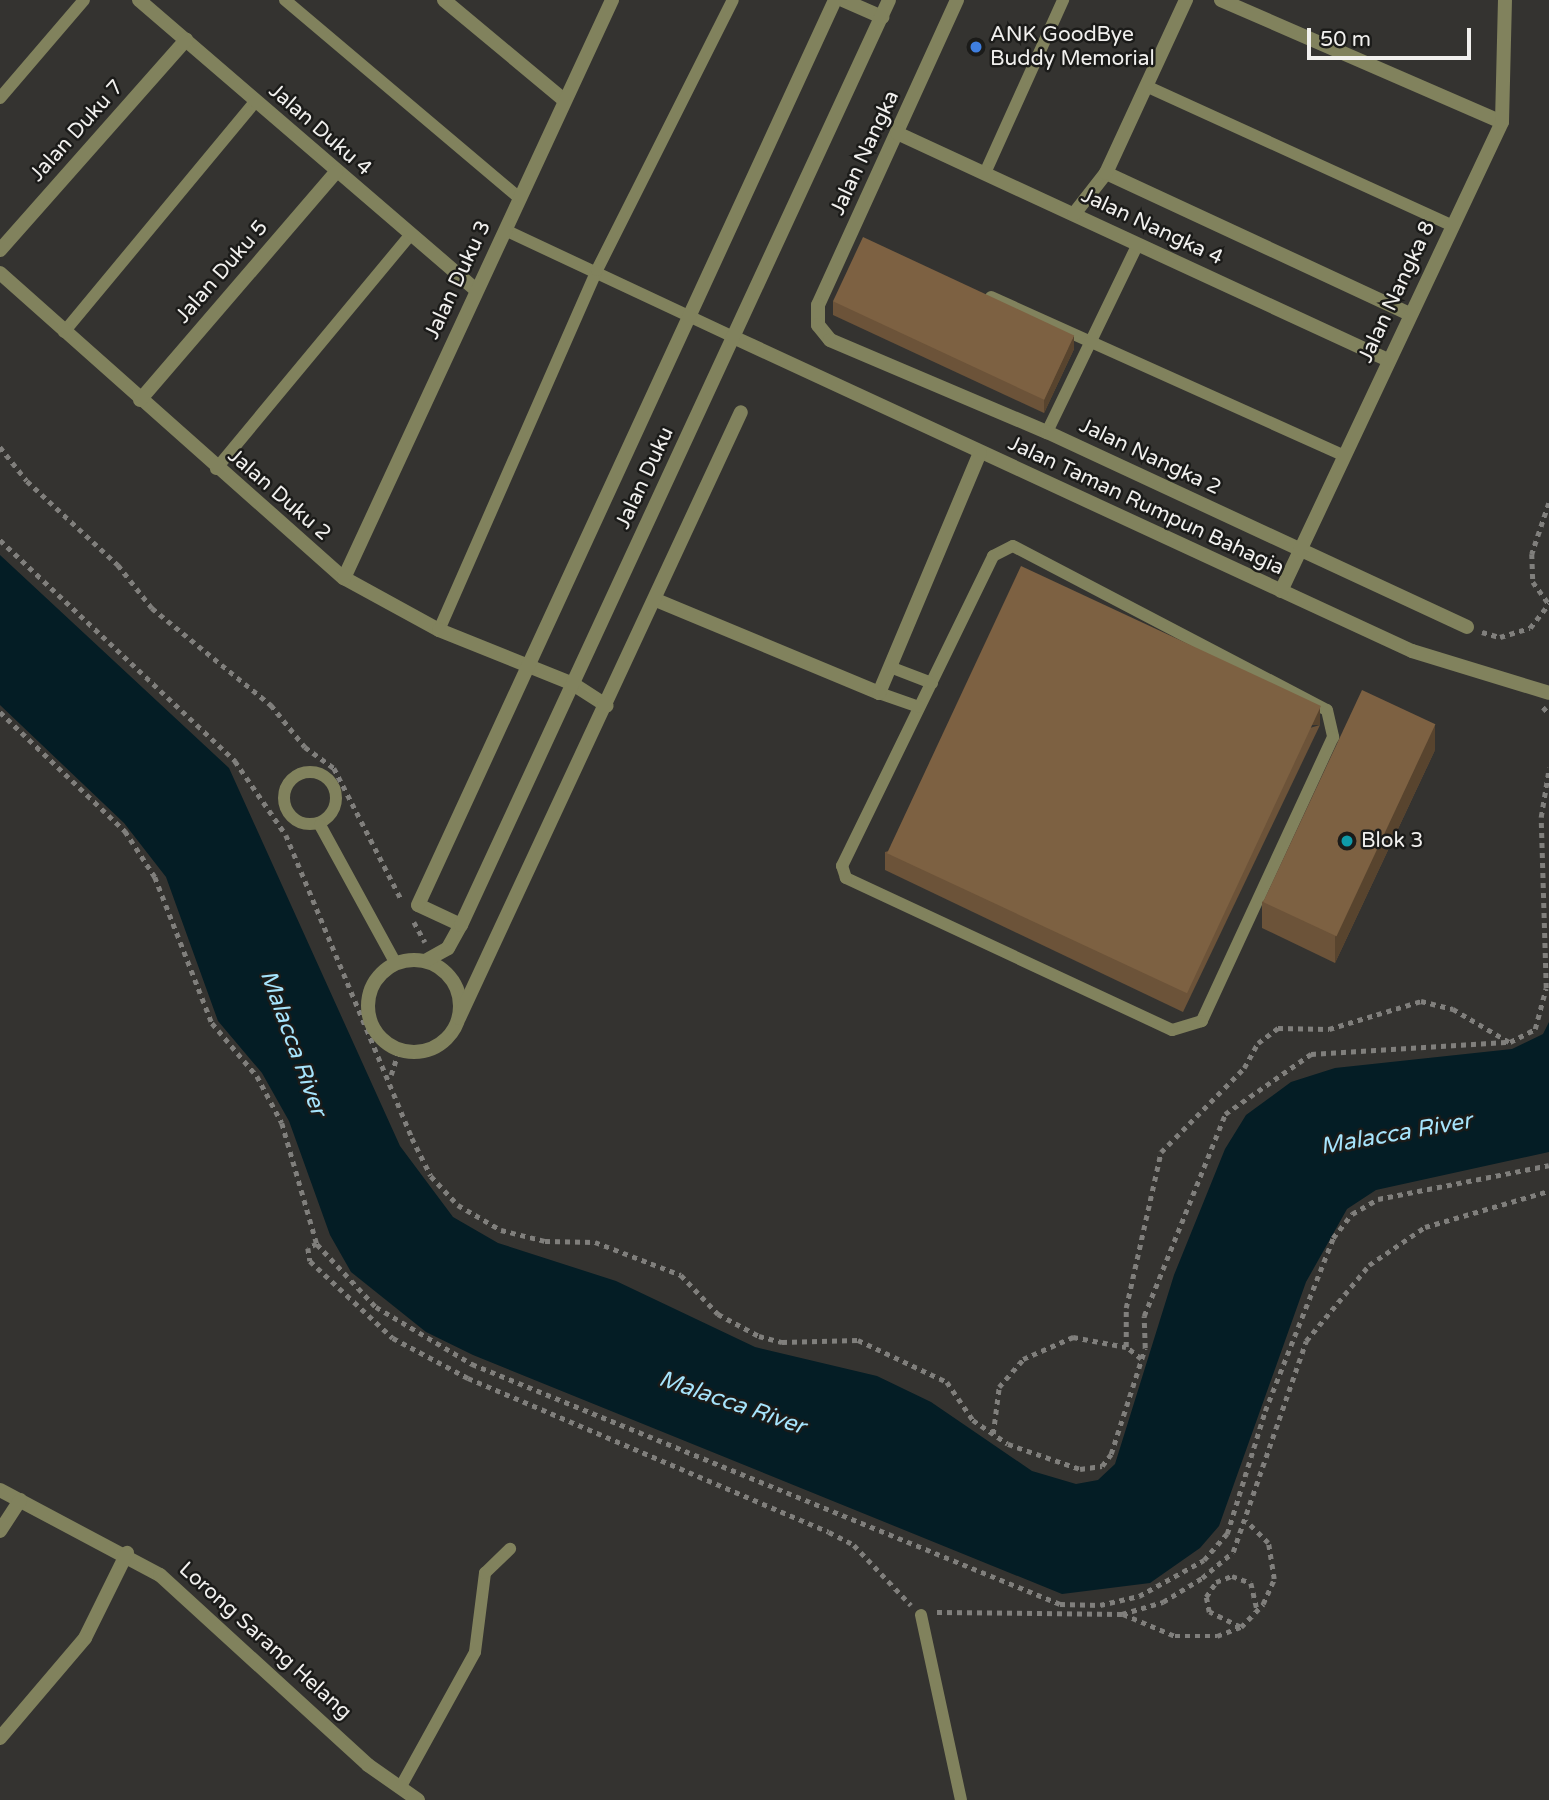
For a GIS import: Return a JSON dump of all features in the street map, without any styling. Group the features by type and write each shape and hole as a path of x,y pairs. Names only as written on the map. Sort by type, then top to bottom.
{"street":[{"path":"444,0 564,100"},
{"name":"Jalan Duku 3","path":"344,578 612,0"},
{"path":"461,925 418,905 692,318 835,0"},
{"path":"843,0 882,17"},
{"name":"Jalan Duku","path":"448,948 889,0"},
{"name":"Jalan Nangka","path":"817,325 818,305 857,237 897,133 957,0"},
{"path":"1074,214 1107,173 1186,0"},
{"path":"1221,0 1502,122"},
{"name":"Jalan Nangka 8","path":"1281,591 1451,225 1502,122 1504,0"},
{"name":"Jalan Duku 4","path":"141,1 336,172 476,290"},
{"name":"Jalan Duku 7","path":"0,250 186,40"},
{"name":"Jalan Nangka 4","path":"897,133 1388,360"},
{"name":"Jalan Duku 5","path":"140,400 336,172"},
{"path":"1107,173 1410,313"},
{"name":"Jalan Duku 2","path":"0,273 216,469 344,578 439,630 527,670 573,684 607,706"},
{"name":"Jalan Nangka 2","path":"817,325 830,340 1047,432 1467,627"},
{"name":"Jalan Taman Rumpun Bahagia","path":"733,337 1412,651 1549,693"},
{"path":"448,948 425,961 396,964 383,971 368,999 374,1030 398,1050 437,1046 459,1018 607,706 741,412"},
{"path":"656,600 879,693 981,453"},
{"path":"425,961 450,976 462,1004 459,1018"},
{"name":"Lorong Sarang Helang","path":"0,1490 127,1553 220,1624 400,1788 418,1800"},
{"path":"0,1531 20,1500"},
{"path":"0,1738 85,1638 127,1553"}],"lane":[{"path":"0,98 84,0"},
{"path":"285,0 519,198"},
{"path":"439,630 597,270 733,0"},
{"path":"985,173 1063,0"},
{"path":"1146,86 1451,225"},
{"path":"64,332 255,102"},
{"path":"505,230 597,270 733,337"},
{"path":"216,469 411,234"},
{"path":"1047,432 1138,244"},
{"path":"977,291 1344,456"},
{"path":"1013,546 1327,710 1333,737 1202,1021 1172,1030 846,878 842,866 919,707 993,556 1013,546"},
{"path":"890,667 932,683"},
{"path":"879,693 919,707"},
{"path":"320,825 334,807 331,784 312,771 299,773 283,792 284,804 297,819 320,825 396,964"},
{"path":"400,1788 475,1652 485,1573 510,1549"},
{"path":"922,1615 961,1800"}],"path":[{"path":"0,447 27,481 118,565 152,608 271,705 304,747 334,768 405,906"},
{"path":"1467,627 1500,638 1530,628 1549,604 1533,582 1532,554 1549,503"},
{"path":"0,540 235,761 286,835 391,1076 431,1176 458,1205 501,1230 545,1241 595,1242 681,1275 718,1314 759,1336 782,1342 858,1340 947,1382 973,1420 993,1434 1048,1461 1080,1469 1102,1466 1142,1359 1144,1316 1225,1114 1311,1054 1510,1042 1527,1037 1544,1010 1541,817 1549,768"},
{"path":"0,712 125,831 155,877 212,1023 257,1076 282,1123 317,1244 376,1307 472,1364 1060,1604 1100,1605 1139,1596 1204,1560 1227,1534 1265,1410 1333,1238 1352,1214 1378,1199 1549,1165"},
{"path":"1542,713 1549,714"},
{"path":"412,918 428,944 448,948"},
{"path":"1126,1347 1126,1308 1161,1152 1244,1068 1258,1043 1278,1028 1329,1029 1421,1001 1453,1009 1510,1042"},
{"path":"391,1076 398,1050"},
{"path":"317,1244 308,1248 310,1261 393,1338 468,1378 854,1545 922,1615 951,1609 1122,1614 1163,1602 1202,1578 1233,1552 1246,1521 1306,1341 1369,1265 1425,1227 1549,1191"},
{"path":"993,1434 999,1387 1023,1359 1073,1337 1126,1347 1142,1359"},
{"path":"1122,1614 1175,1636 1217,1636 1241,1627 1257,1611 1274,1579 1268,1543 1246,1521"},
{"path":"1241,1627 1209,1612 1206,1597 1216,1582 1232,1576 1251,1583 1257,1611"}],"water":[{"name":"Malacca River","path":"0,555 229,768 400,1146 453,1217 498,1243 616,1281 755,1347 877,1376 931,1402 1032,1471 1076,1484 1098,1480 1115,1464 1174,1275 1225,1149 1246,1115 1291,1082 1335,1068 1512,1049 1543,1034 1549,1022 1549,1152 1376,1190 1347,1209 1306,1282 1219,1526 1200,1548 1150,1583 1062,1594 473,1355 426,1332 351,1272 330,1235 289,1121 262,1073 218,1021 166,877 124,823 0,705"}],"building":[{"path":"863,237 1074,335 1044,400 833,301"},
{"path":"1021,566 1321,706 1187,993 887,853"},
{"name":"Blok 3","path":"1362,690 1435,724 1337,936 1263,902"}],"place":[{"name":"ANK GoodBye Buddy Memorial","path":"976,47"},
{"name":"Blok 3","path":"1347,841"}]}
